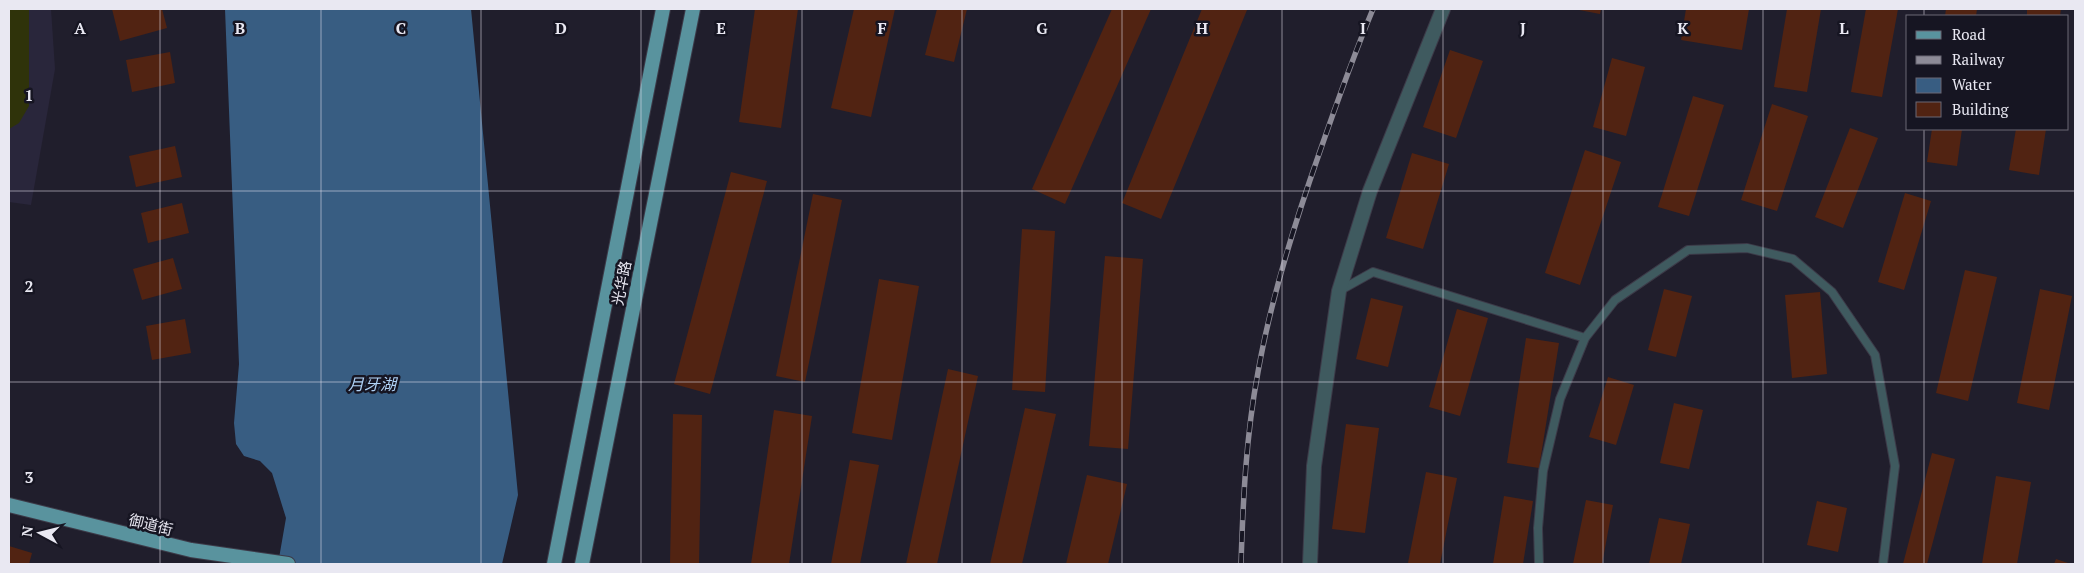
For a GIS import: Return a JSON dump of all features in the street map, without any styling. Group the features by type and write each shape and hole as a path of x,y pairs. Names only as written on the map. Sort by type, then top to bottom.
{"main road":[{"name":"光华路","path":"554,564 662,9"},
{"name":"光华路","path":"582,564 693,9"},
{"path":"9,505 191,550 288,564"}],"street":[{"path":"1310,564 1314,466 1339,291 1370,191 1443,9"}],"lane":[{"path":"1539,564 1538,528 1543,471 1560,399 1585,338 1615,300 1688,250 1747,248 1793,259 1832,292 1875,355 1895,466 1883,564"},
{"path":"1339,291 1373,272 1585,338"}],"shaded area":[{"path":"9,9 51,9 55,69 31,205 9,202"}],"green space":[{"path":"9,9 29,9 29,106 19,123 9,129"}],"water":[{"name":"月牙湖","path":"225,9 471,9 518,495 502,564 278,564 286,518 272,473 260,461 244,456 236,444 234,423 239,364"}],"building":[{"path":"112,9 162,9 167,28 120,41"},
{"path":"755,9 798,9 781,128 739,122"},
{"path":"854,9 895,9 871,117 831,108"},
{"path":"937,9 967,9 954,62 925,55"},
{"path":"1112,9 1151,9 1065,204 1032,189"},
{"path":"1202,9 1247,10 1161,219 1122,203"},
{"path":"1574,9 1601,9 1600,14"},
{"path":"1686,9 1749,9 1742,50 1681,40"},
{"path":"1787,9 1821,9 1807,92 1774,87"},
{"path":"1866,9 1898,9 1882,97 1851,92"},
{"path":"1946,9 1977,9 1976,15 1945,15"},
{"path":"2027,9 2061,9 2060,15 2027,15"},
{"path":"1450,50 1483,61 1456,138 1423,127"},
{"path":"170,52 175,83 132,92 126,60"},
{"path":"1612,58 1645,67 1626,136 1593,127"},
{"path":"1693,96 1724,105 1689,216 1658,207"},
{"path":"1772,104 1808,116 1777,211 1741,200"},
{"path":"1850,128 1878,138 1843,228 1815,217"},
{"path":"1932,130 1962,130 1957,166 1927,162"},
{"path":"2016,130 2046,130 2039,175 2009,170"},
{"path":"175,146 182,177 136,187 129,156"},
{"path":"1585,150 1621,162 1580,285 1545,273"},
{"path":"1412,153 1449,164 1423,249 1386,238"},
{"path":"731,172 767,181 710,394 674,384"},
{"path":"1905,193 1931,201 1904,290 1878,282"},
{"path":"813,194 842,200 805,382 776,376"},
{"path":"182,203 189,233 148,243 141,213"},
{"path":"1022,229 1055,231 1045,392 1012,390"},
{"path":"1105,256 1143,259 1128,449 1089,446"},
{"path":"173,258 182,289 142,300 133,269"},
{"path":"1965,270 1997,277 1968,401 1936,393"},
{"path":"879,279 919,286 892,440 852,433"},
{"path":"1664,289 1692,296 1676,357 1648,350"},
{"path":"2040,289 2072,296 2049,410 2017,403"},
{"path":"1820,292 1827,374 1792,378 1785,295"},
{"path":"1371,298 1403,306 1388,367 1356,359"},
{"path":"1457,309 1488,318 1460,416 1429,407"},
{"path":"185,319 191,353 152,360 146,326"},
{"path":"1526,338 1559,343 1539,468 1507,463"},
{"path":"948,369 978,376 937,564 906,564"},
{"path":"1608,377 1634,385 1616,445 1589,437"},
{"path":"1674,403 1703,410 1689,469 1660,463"},
{"path":"1025,408 1056,414 1022,564 990,564"},
{"path":"774,410 812,416 789,564 751,564"},
{"path":"673,414 702,415 699,564 670,564"},
{"path":"1346,424 1379,428 1365,533 1332,529"},
{"path":"1932,453 1955,459 1927,564 1903,564"},
{"path":"850,460 879,465 860,564 831,564"},
{"path":"1426,472 1457,478 1440,564 1408,563"},
{"path":"1087,475 1127,484 1108,564 1066,564"},
{"path":"1996,476 2031,482 2017,564 1982,564"},
{"path":"1504,496 1533,501 1523,564 1493,564"},
{"path":"1586,500 1613,505 1602,564 1573,564"},
{"path":"1817,501 1847,508 1838,552 1807,545"},
{"path":"1659,518 1690,524 1681,564 1649,564"},
{"path":"9,546 32,553 29,564 9,564"},
{"path":"2056,559 2071,564 2054,564"}],"railway":[{"path":"1241,564 1248,444 1263,344 1292,235 1345,81 1373,9"}]}
